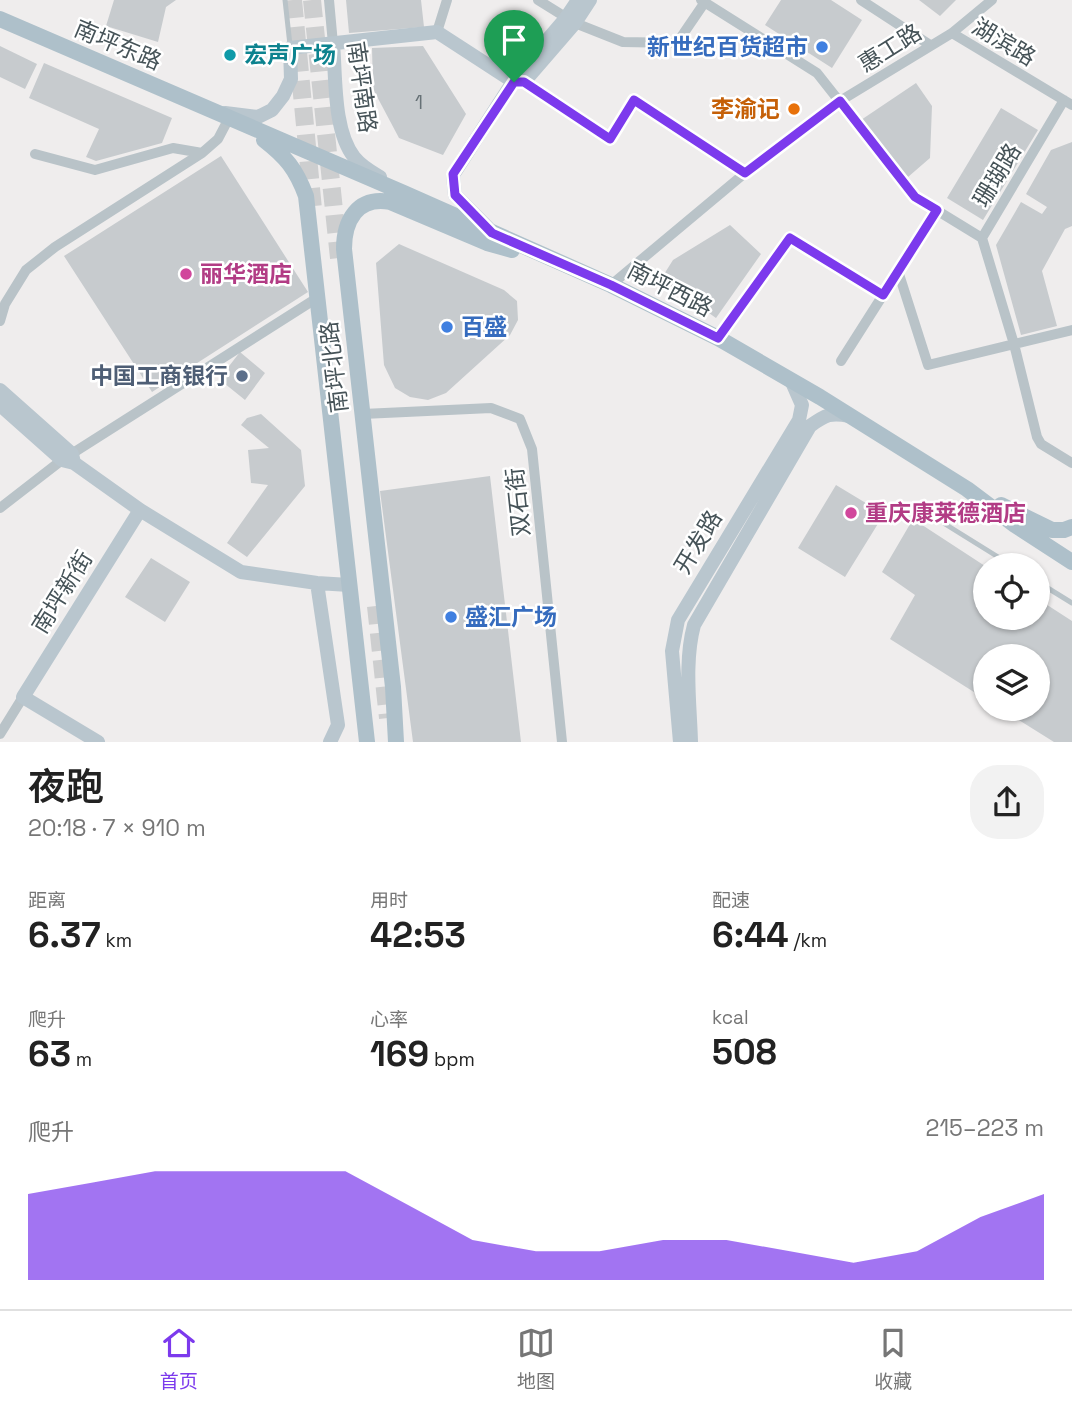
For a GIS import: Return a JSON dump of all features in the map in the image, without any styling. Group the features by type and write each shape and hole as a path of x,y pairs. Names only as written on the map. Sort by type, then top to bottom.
{"main road":[{"name":"南坪东路","path":"0,19 223,115"},
{"name":"南坪西路","path":"223,115 565,264 718,338 967,489 1015,525 1072,562"},
{"name":"南坪北路","path":"223,115 280,152 300,179 306,196 367,742"},
{"name":"南坪北路","path":"396,742 393,687 344,249 347,225 361,206 379,200 390,202 487,243 565,264"},
{"path":"967,489 1052,530 1072,527"}],"street":[{"name":"南坪南路","path":"329,0 342,134 347,146 364,167 404,193"},
{"path":"437,32 447,0"},
{"path":"538,0 571,20 623,42 677,43 703,1"},
{"path":"571,20 578,0"},
{"path":"492,233 455,195 453,174 519,79 590,0"},
{"path":"861,0 930,44"},
{"name":"惠工路","path":"611,285 745,173 840,101 952,33 992,0"},
{"name":"珊瑚路","path":"703,1 817,73 915,197 982,238 1068,102"},
{"path":"0,321 5,303 26,270 55,247 202,153 218,139 223,115 258,117 272,110 284,96 291,79 290,48 437,32 519,79 610,139 634,100 745,173"},
{"name":"湖滨路","path":"952,33 1068,102"},
{"path":"35,154 94,170 173,148 202,153"},
{"path":"841,361 937,210"},
{"path":"718,338 790,238 883,295"},
{"path":"982,238 1037,437 1041,444 1072,463"},
{"path":"898,271 928,365 1072,330"},
{"path":"0,508 69,459 317,298"},
{"name":"开发路","path":"680,742 671,651 678,620 799,420 802,405 791,380"},
{"path":"0,390 69,459"},
{"path":"0,405 140,510 242,572 349,585"},
{"name":"双石街","path":"363,414 491,408 520,419 532,449 562,742"},
{"name":"开发路","path":"691,742 689,660 694,625 810,426 823,416 836,414 851,417"},
{"name":"南坪新街","path":"0,734 140,510"},
{"path":"317,583 339,742"},
{"path":"23,697 98,742"},
{"path":"330,742 338,725"}],"lane":[{"path":"285,0 290,48"},
{"path":"945,524 992,553"},
{"path":"1050,589 1072,603"}],"building":[{"path":"114,0 176,0 166,7 158,42 106,26"},
{"path":"346,0 421,0 424,27 349,33"},
{"name":"新世纪百货超市","path":"781,0 831,0 862,20 832,68 765,25"},
{"path":"919,0 956,0 940,16"},
{"path":"0,46 37,64 25,89 0,77"},
{"path":"423,46 466,114 443,155 399,138 373,89 372,48"},
{"path":"44,63 172,118 162,143 96,161 86,157 99,129 29,98"},
{"path":"916,83 932,106 930,158 908,177 858,122"},
{"path":"1001,108 1038,130 983,220 947,198"},
{"path":"1072,142 1072,226 1065,229 1042,271 1057,326 1021,335 996,245 1021,202 1042,214 1047,207 1026,194 1051,150"},
{"name":"丽华酒店","path":"221,156 308,292 152,392 64,256"},
{"path":"730,225 761,254 716,318 661,279 673,260"},
{"name":"百盛","path":"399,244 504,290 517,301 518,320 510,335 446,393 428,400 410,397 395,388 384,365 376,263"},
{"name":"中国工商银行","path":"240,352 265,373 245,400 219,379"},
{"path":"261,414 301,450 305,486 247,557 227,543 268,485 251,483 248,450 269,448 241,425 247,418"},
{"name":"盛汇广场","path":"490,476 521,742 413,742 380,491"},
{"path":"836,485 884,514 845,577 798,548"},
{"path":"913,519 973,558 973,630 1050,630 1050,607 1072,621 1072,742 1054,742 1020,721 1050,721 1050,644 973,644 973,691 890,639 915,595 882,572"},
{"path":"151,558 190,582 165,622 125,597"}],"tunnel":[{"path":"293,0 313,209"},
{"path":"312,0 339,258"},
{"path":"376,606 388,718"}],"place":[{"name":"新世纪百货超市","path":"822,47"},
{"name":"宏声广场","path":"230,55"},
{"name":"李渝记","path":"794,109"},
{"name":"丽华酒店","path":"186,274"},
{"name":"百盛","path":"447,327"},
{"name":"中国工商银行","path":"242,376"},
{"name":"重庆康莱德酒店","path":"851,513"},
{"name":"盛汇广场","path":"451,617"}],"route":[{"path":"514,82 524,82 610,139 634,100 745,173 840,101 915,197 937,210 883,295 790,238 718,338 611,285 492,233 455,195 453,174 514,82"}]}
